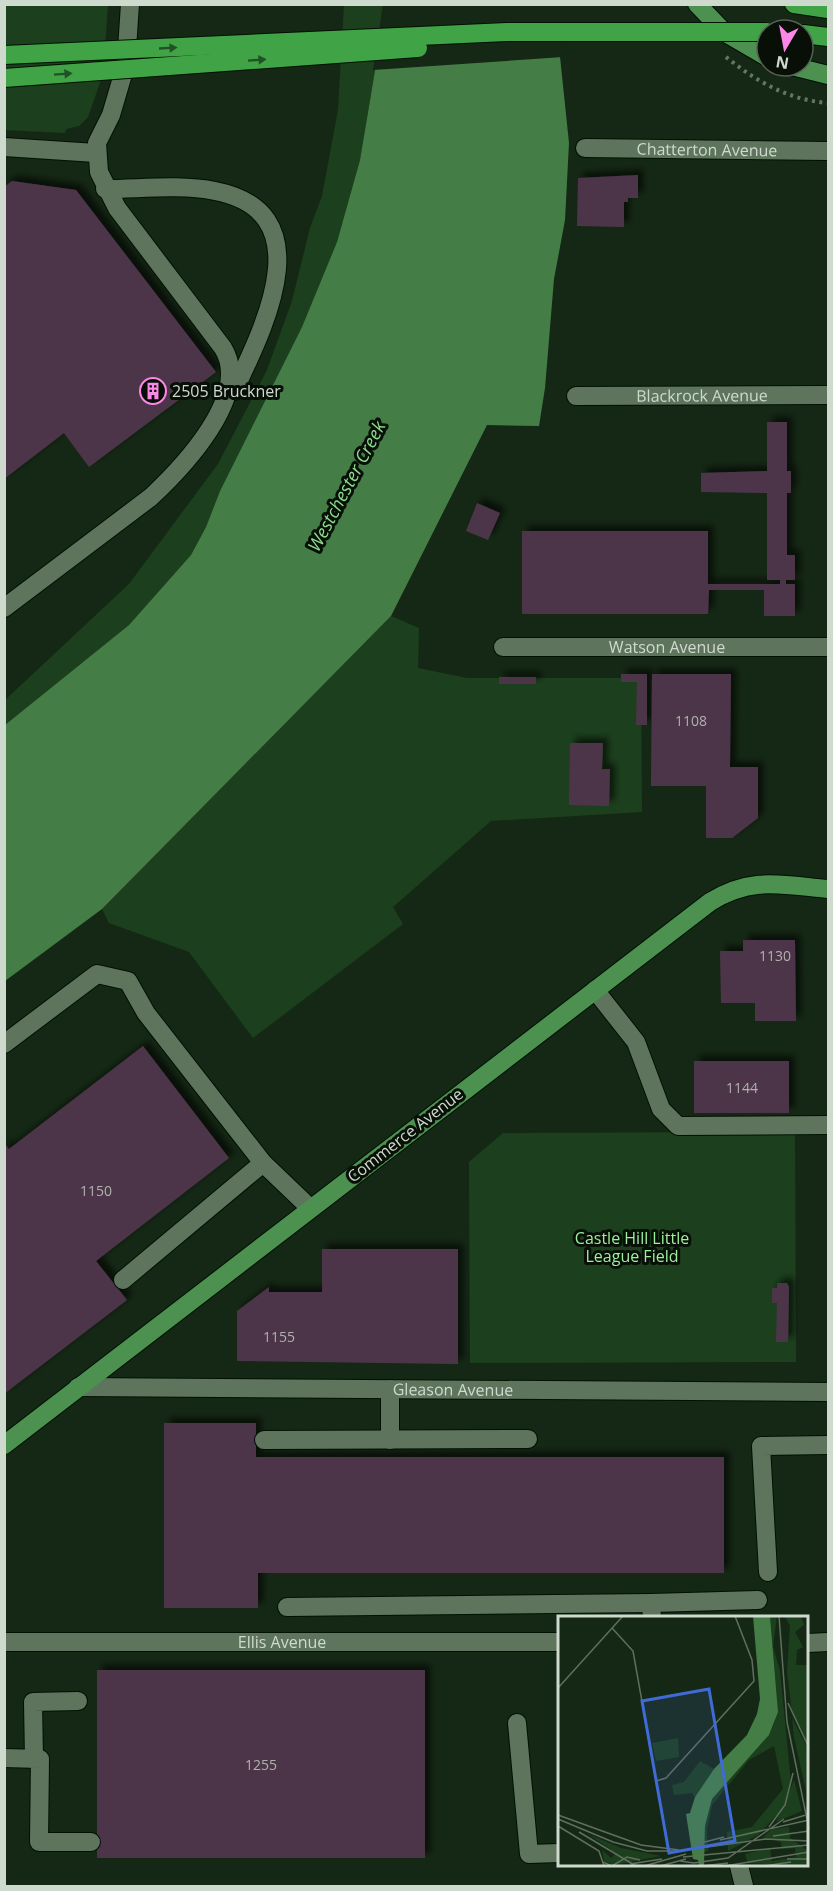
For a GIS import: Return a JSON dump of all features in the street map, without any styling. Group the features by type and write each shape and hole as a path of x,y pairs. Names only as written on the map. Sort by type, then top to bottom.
{"highway":[{"path":"794,4 828,9"},
{"path":"4,78 689,31"},
{"path":"4,55 507,32 755,32"}],"main road":[{"path":"697,4 724,32 755,50"},
{"name":"Commerce Avenue","path":"4,1445 710,902 732,888 762,883 828,889"}],"street":[{"path":"4,610 151,497 172,477 204,436 228,387 231,370 227,354 124,219 105,189 99,172 96,153 99,138 117,99 129,47 130,4"},
{"path":"4,147 96,153"},
{"name":"Chatterton Avenue","path":"585,148 752,152 828,151"},
{"path":"4,610 156,497 191,463 210,436 235,388 258,334 276,281 279,251 273,233 261,215 240,200 226,194 202,189 105,189"},
{"name":"Blackrock Avenue","path":"576,396 828,395"},
{"name":"Watson Avenue","path":"503,647 828,647"},
{"path":"4,1044 97,974 128,981 146,1012 263,1163 310,1208"},
{"path":"595,990 636,1042 661,1109 678,1126 828,1125"},
{"path":"123,1280 263,1163"},
{"name":"Gleason Avenue","path":"78,1387 828,1392"},
{"path":"390,1389 390,1440"},
{"path":"264,1440 528,1439"},
{"path":"768,1572 761,1446 828,1445"},
{"path":"287,1607 651,1611 758,1600"},
{"name":"Ellis Avenue","path":"4,1642 558,1642"},
{"path":"809,1643 828,1642"},
{"path":"34,1759 33,1702 78,1701"},
{"path":"517,1723 529,1854 558,1853"},
{"path":"4,1758 40,1760 39,1842 91,1842"},
{"path":"739,1867 744,1887"}],"path":[{"path":"802,101 828,103"}],"green space":[{"path":"4,5 108,5 103,74 88,117 79,126 66,129 65,133 5,130"},
{"path":"344,5 386,5 360,160 337,242 302,327 220,491 206,527 191,555 129,625 5,725 5,700 129,584 218,464 267,370 292,301 310,228 322,196 338,110"},
{"path":"391,616 419,628 418,668 467,678 641,678 642,812 491,821 393,907 403,924 253,1038 189,952 109,923 102,909"},
{"name":"Castle Hill Little League Field","path":"795,1132 796,1362 470,1363 469,1162 503,1133"}],"water":[{"name":"Westchester Creek","path":"386,5 557,28 569,143 565,220 554,279 545,388 539,426 487,425 391,616 102,909 5,981 5,725 129,625 191,555 206,527 220,491 302,327 337,242 360,160"}],"pier":[{"path":"383,4 560,4 563,57 373,70"}],"building":[{"path":"638,175 638,198 628,198 628,202 624,202 624,227 577,226 578,178"},
{"path":"12,181 76,190 216,372 89,467 64,433 4,479 4,187"},
{"path":"767,422 787,422 787,471 791,471 791,493 787,493 787,555 795,555 795,580 786,580 786,584 795,584 795,616 764,616 764,590 709,590 708,614 522,614 522,531 708,531 708,584 780,584 780,580 767,580 767,493 701,492 701,473 767,471"},
{"path":"477,503 500,513 488,540 466,531"},
{"path":"621,674 647,674 647,725 636,725 637,682 621,682"},
{"path":"652,674 731,674 730,767 758,767 758,818 732,838 706,838 706,786 651,786"},
{"path":"499,677 536,677 536,684 499,684"},
{"path":"570,743 603,743 602,769 610,769 609,806 569,805"},
{"path":"743,940 795,940 796,1021 755,1021 755,1003 721,1003 720,951 743,951"},
{"path":"143,1046 229,1158 96,1261 127,1300 4,1394 4,1143 9,1149"},
{"path":"694,1061 789,1061 789,1113 694,1113"},
{"path":"322,1249 458,1249 458,1364 237,1361 237,1311 269,1287 269,1292 322,1292"},
{"path":"777,1283 787,1283 789,1287 788,1342 776,1342 777,1303 772,1303 772,1288 777,1288"},
{"path":"164,1423 256,1423 256,1457 724,1457 724,1573 258,1573 258,1608 164,1608"},
{"path":"97,1670 425,1670 425,1858 97,1858"}],"place":[{"name":"2505 Bruckner","path":"153,391"}]}
